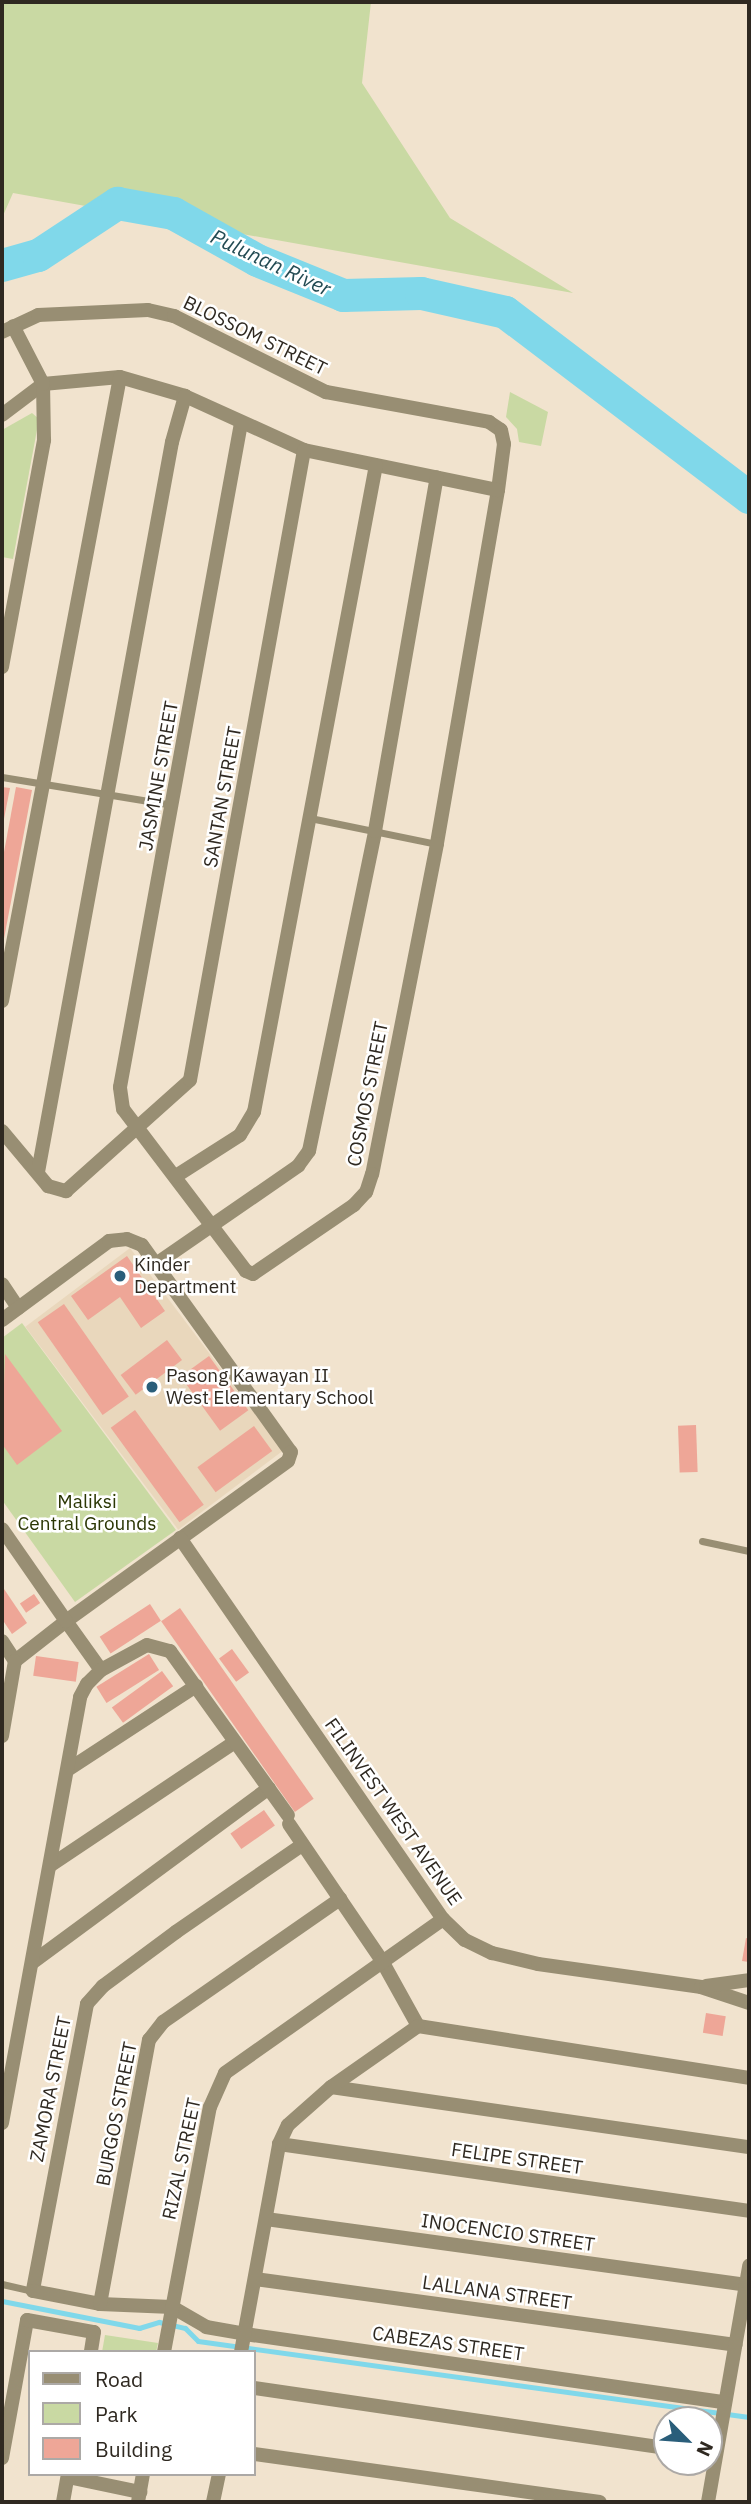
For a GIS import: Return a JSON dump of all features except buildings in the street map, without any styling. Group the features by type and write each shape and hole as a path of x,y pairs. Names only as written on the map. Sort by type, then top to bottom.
{"street":[{"name":"BLOSSOM STREET","path":"8,329 37,315 69,310 148,310 174,316 326,392 489,422 501,430 504,444 498,491 437,844"},
{"path":"2,667 44,440 43,384 8,329"},
{"path":"2,1001 120,377"},
{"path":"2,415 43,384 120,377 185,396 304,450 498,491"},
{"path":"38,1172 172,442 185,396"},
{"name":"JASMINE STREET","path":"176,1176 123,1109 120,1087 174,806 241,423"},
{"name":"SANTAN STREET","path":"38,1172 48,1186 66,1191 181,1090 195,1067 304,450"},
{"path":"176,1176 250,1125 376,465"},
{"path":"156,1264 299,1166 309,1151 374,831 437,477"},
{"name":"COSMOS STREET","path":"176,1176 211,1228 246,1271 260,1272 366,1192 437,844"},
{"path":"2,1131 38,1172"},
{"path":"2,1320 109,1241 127,1239 142,1245 291,1452 288,1461 66,1621 15,1661 2,1736"},
{"path":"2,1284 18,1308"},
{"path":"2,1529 101,1670"},
{"name":"FILINVEST WEST AVENUE","path":"180,1538 443,1919 465,1940 492,1953 701,1987 749,2003"},
{"path":"2,1641 15,1661"},
{"path":"2,2123 69,1769 80,1697 101,1670 146,1645 170,1651 269,1788 302,1845 382,1961 418,2026"},
{"path":"69,1769 196,1686"},
{"path":"51,1865 235,1742"},
{"path":"33,1962 269,1788"},
{"name":"ZAMORA STREET","path":"33,2291 87,2004 103,1986 176,1932 302,1845"},
{"name":"BURGOS STREET","path":"100,2304 149,2040 163,2022 340,1899"},
{"name":"RIZAL STREET","path":"167,2348 171,2310 210,2107 225,2073 443,1919"},
{"name":"FILINVEST WEST AVENUE","path":"701,1987 749,1980"},
{"path":"243,2343 279,2144 288,2125 331,2087 418,2026 749,2078"},
{"path":"331,2087 749,2147"},
{"name":"FELIPE STREET","path":"279,2144 749,2211"},
{"name":"INOCENCIO STREET","path":"266,2219 746,2286"},
{"path":"723,2411 749,2266"},
{"name":"LALLANA STREET","path":"255,2279 734,2346"},
{"path":"33,2291 100,2304 171,2310"},
{"name":"CABEZAS STREET","path":"171,2310 243,2343 724,2404"},
{"path":"2,2458 27,2320 94,2332 90,2350"},
{"path":"256,2388 653,2446"},
{"path":"256,2454 600,2502"},
{"path":"63,2502 68,2476 139,2497 143,2476"},
{"path":"214,2502 219,2476"},
{"path":"708,2502 710,2476"}],"lane":[{"path":"2,777 174,806"},
{"path":"309,818 437,844"},
{"path":"702,1541 749,1551"},
{"path":"2,2284 33,2291"}],"shaded area":[{"name":"Pasong Kawayan II West Elementary School","path":"130,1248 283,1451 178,1530 25,1327"}],"green space":[{"path":"2,2 371,2 362,83 450,218 573,293 13,193 2,218"},
{"path":"510,392 548,412 541,446 519,442 517,429 506,417"},
{"path":"32,413 39,419 13,559 2,557 2,430"},
{"name":"Maliksi Central Grounds","path":"22,1323 176,1530 75,1602 2,1500 2,1338"},
{"path":"105,2335 158,2343 156,2350 102,2350"}],"waterway":[{"name":"Pulunan River","path":"2,265 38,255 117,203 173,213 257,260 343,295 421,293 505,312 749,497"},
{"path":"2,2301 139,2328 159,2322 185,2328 198,2341 749,2417"}],"place":[{"name":"Kinder Department","path":"120,1276"},
{"name":"Pasong Kawayan II West Elementary School","path":"152,1387"}]}
